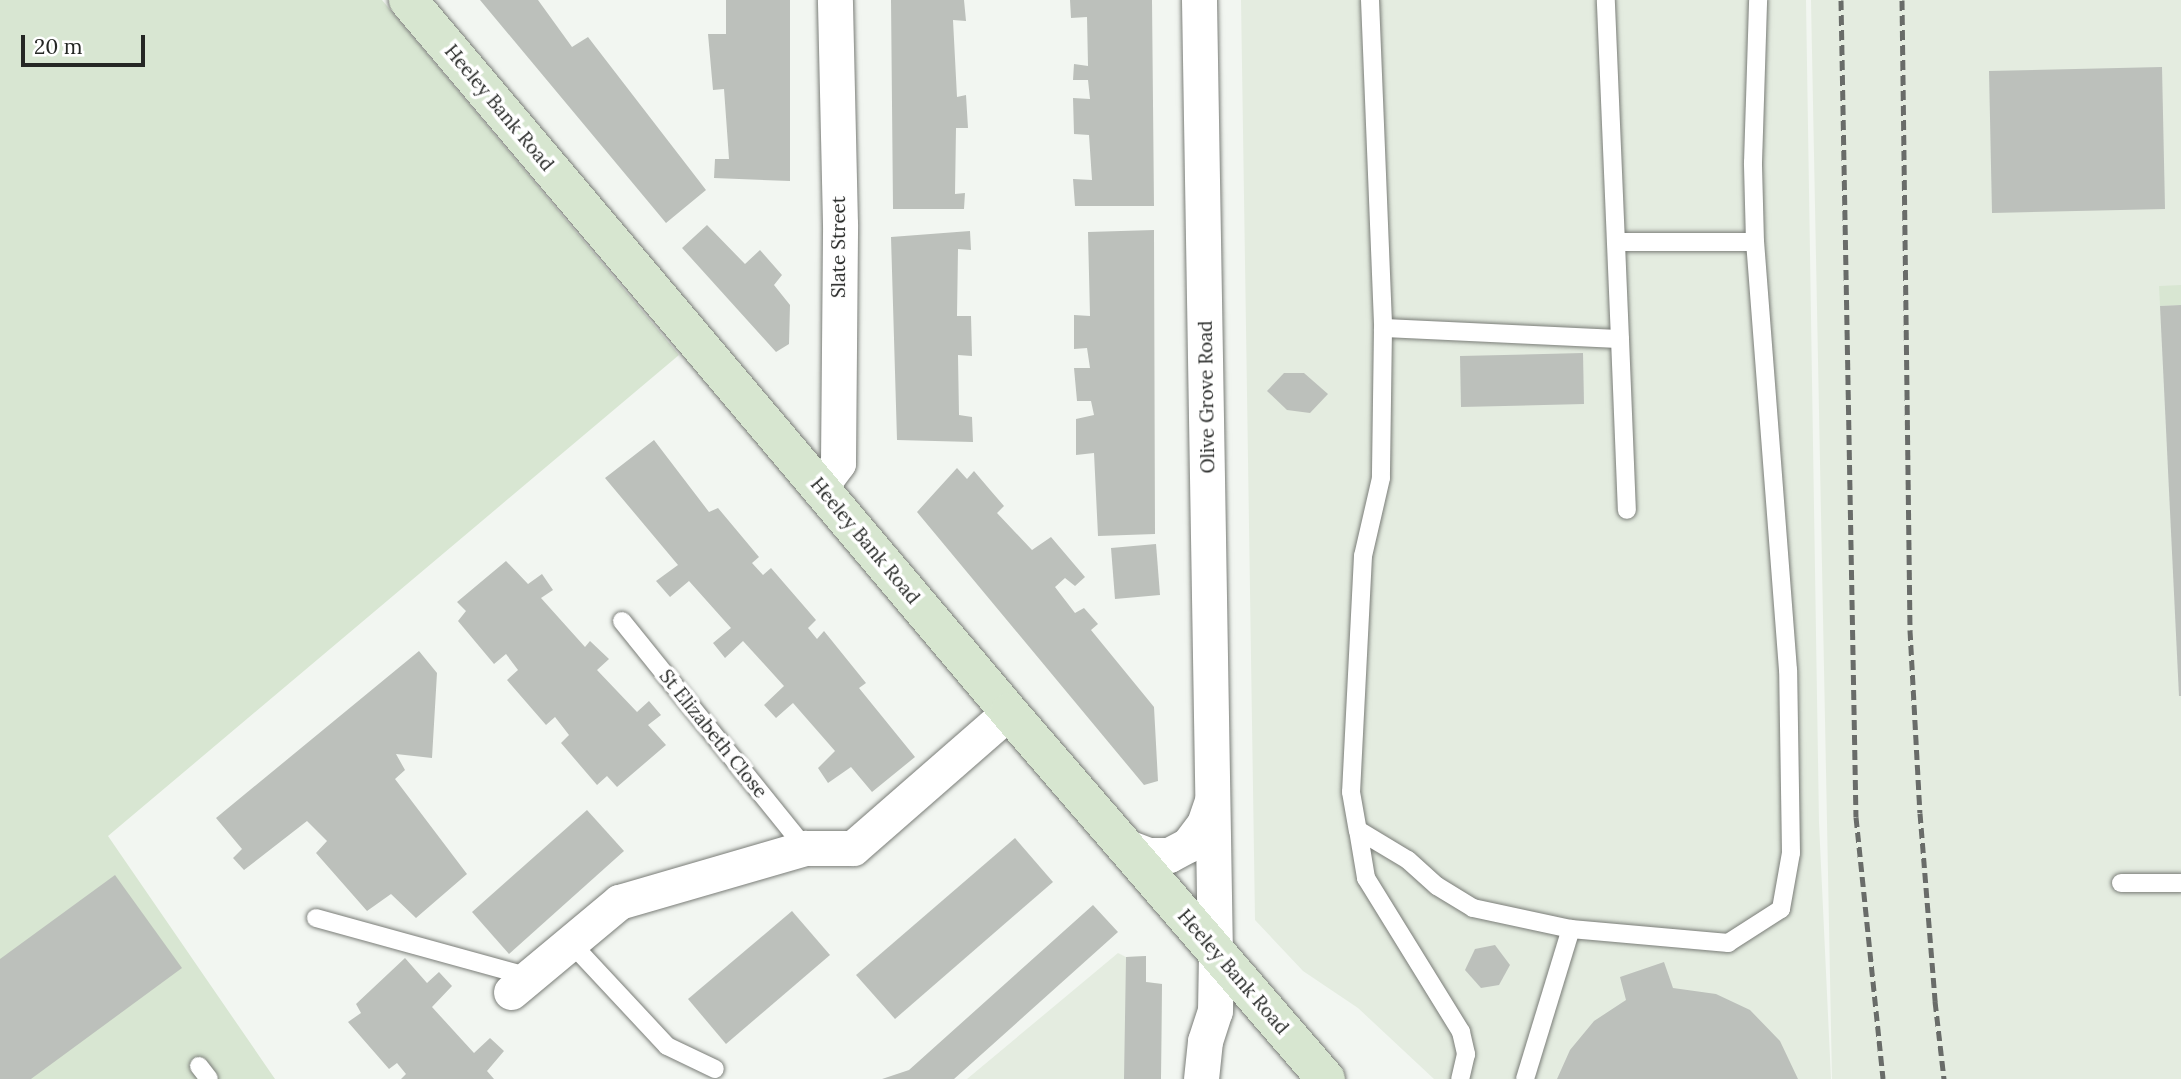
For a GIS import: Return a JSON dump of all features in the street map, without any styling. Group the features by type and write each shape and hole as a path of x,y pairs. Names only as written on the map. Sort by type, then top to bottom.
{"street":[{"name":"Heeley Bank Road","path":"408,0 1009,712 1326,1079"},
{"name":"Slate Street","path":"820,487 838,463 840,224 835,0"},
{"name":"Olive Grove Road","path":"1199,0 1216,952 1215,1011 1205,1041 1202,1079"},
{"path":"520,985 619,902 805,848 853,848 1009,712"},
{"name":"Olive Grove Road","path":"1125,846 1149,855 1169,855 1188,845 1204,824 1214,794"}],"lane":[{"path":"1370,0 1383,328 1381,478 1363,556 1351,792 1366,878 1461,1032 1466,1054 1460,1079"},
{"path":"1606,0 1627,510"},
{"path":"1357,830 1408,860 1437,886 1473,908 1572,929 1728,943 1781,909 1791,853 1788,670 1755,242 1753,163 1758,0"},
{"path":"1616,242 1755,242"},
{"path":"1383,328 1620,339"},
{"name":"St Elizabeth Close","path":"622,621 805,848"},
{"path":"2122,883 2181,883"},
{"path":"316,918 520,985"},
{"path":"1525,1079 1572,929"},
{"path":"570,943 667,1046 715,1069"}],"shaded area":[{"path":"1241,0 1806,0 1819,823 1831,1079 1434,1079 1358,1008 1303,971 1255,920"},
{"path":"1811,0 2181,0 2181,1079 1832,1079"},
{"path":"1118,953 1126,957 1146,956 1146,982 1162,984 1161,1079 967,1079"}],"green space":[{"path":"0,0 382,0 679,355 108,836 275,1079 0,1079"},
{"path":"2181,285 2181,305 2160,306 2159,286"}],"building":[{"path":"480,0 538,0 572,47 588,37 706,190 666,223"},
{"path":"726,0 790,0 790,181 714,178 715,159 729,159 724,89 713,90 708,34 726,34"},
{"path":"891,0 964,0 966,21 953,20 957,97 966,95 968,128 956,128 955,194 965,193 964,209 893,209"},
{"path":"1070,0 1152,0 1154,206 1075,206 1073,179 1092,180 1089,135 1074,134 1073,98 1090,99 1088,80 1073,80 1074,64 1088,66 1087,17 1071,18"},
{"path":"2162,67 2165,209 1992,213 1989,71"},
{"path":"707,225 745,264 760,250 782,275 774,285 790,305 789,344 776,352 682,248"},
{"path":"1154,230 1155,534 1098,536 1094,453 1076,455 1076,419 1094,415 1091,401 1077,401 1074,368 1090,368 1087,348 1074,349 1074,315 1090,316 1088,232"},
{"path":"970,231 971,250 958,249 957,316 971,316 972,356 958,355 959,415 972,417 973,442 897,440 891,237"},
{"path":"2181,305 2181,696 2179,696 2160,306"},
{"path":"1583,353 1584,404 1461,407 1460,356"},
{"path":"1284,373 1304,373 1328,394 1310,413 1287,410 1267,391"},
{"path":"654,440 709,512 718,508 759,557 752,563 763,575 771,568 816,620 808,628 817,639 824,631 866,683 859,688 915,757 872,792 851,767 828,783 818,768 835,751 793,703 776,718 764,705 784,686 743,641 725,658 713,643 731,628 689,581 670,597 656,581 678,565 605,478"},
{"path":"957,468 967,479 974,471 1004,506 997,513 1032,550 1051,537 1085,577 1075,586 1065,578 1055,587 1075,613 1084,608 1098,624 1091,630 1154,707 1158,781 1144,785 917,512"},
{"path":"1156,544 1160,595 1115,599 1111,548"},
{"path":"506,561 528,584 542,574 553,590 541,598 585,647 590,641 609,659 597,670 637,712 649,701 661,715 648,725 666,745 617,787 607,776 597,785 561,743 569,735 555,717 546,725 507,680 518,670 506,654 494,664 458,621 466,611 457,602"},
{"path":"419,651 437,673 432,758 396,754 405,770 395,779 467,874 416,918 391,894 367,911 316,853 327,841 307,821 244,870 233,858 242,849 216,818"},
{"path":"587,810 624,851 509,954 472,912"},
{"path":"1015,838 1053,882 895,1019 856,975"},
{"path":"115,875 182,968 31,1079 0,1079 0,959"},
{"path":"1093,905 1118,932 954,1079 882,1079 909,1070"},
{"path":"792,911 830,955 726,1044 688,999"},
{"path":"1495,945 1510,965 1499,985 1481,988 1465,970 1475,949"},
{"path":"1146,956 1146,982 1162,984 1161,1079 1124,1079 1126,957"},
{"path":"405,958 427,983 439,972 452,986 432,1007 474,1053 490,1038 504,1051 487,1071 494,1079 401,1079 406,1074 397,1063 389,1069 348,1022 361,1013 356,1004"},
{"path":"1664,962 1673,988 1716,994 1750,1010 1780,1041 1798,1079 1557,1079 1570,1050 1594,1021 1626,1000 1620,977"}],"railway":[{"path":"1841,0 1856,817 1883,1079"},
{"path":"1902,0 1910,630 1920,813 1944,1079"}]}
